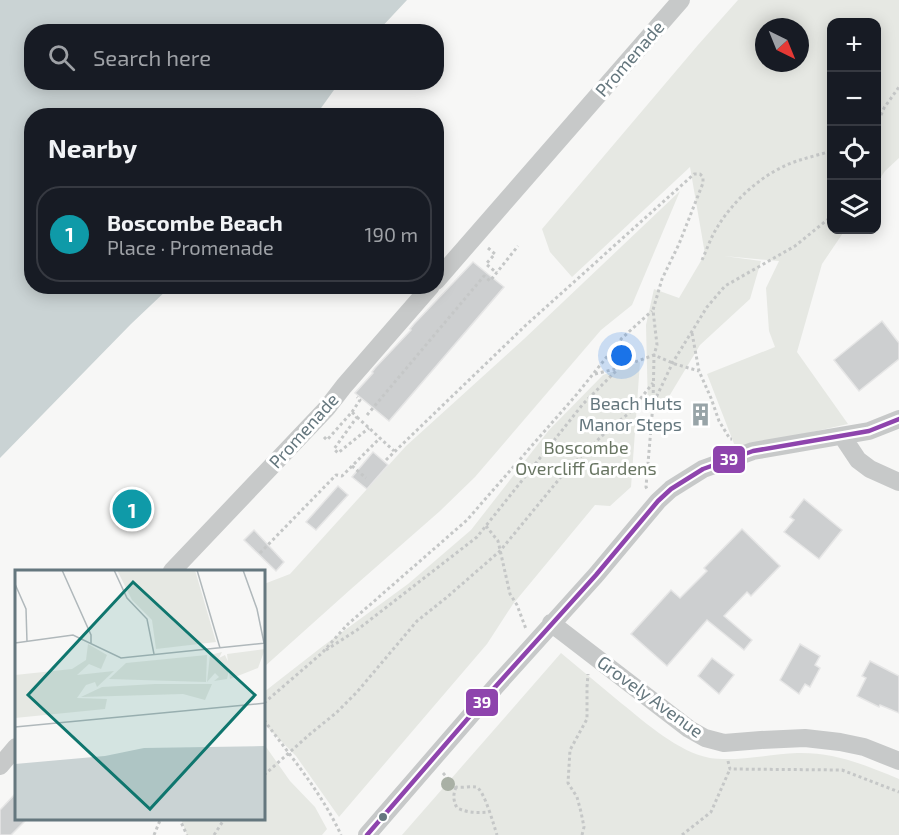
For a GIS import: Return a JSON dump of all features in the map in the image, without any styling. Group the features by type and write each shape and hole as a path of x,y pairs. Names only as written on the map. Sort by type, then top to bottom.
{"street":[{"name":"Promenade","path":"444,272 681,0"},
{"name":"Promenade","path":"173,570 327,408 424,294"},
{"path":"367,835 551,623 596,575 658,501 671,489 703,469 753,451 869,431 899,419"},
{"path":"842,436 858,460 870,469 899,482"},
{"name":"Grovely Avenue","path":"551,623 689,729 705,738 724,743 805,738 840,742 864,747 899,761"},
{"path":"0,766 15,748"}],"path":[{"path":"881,115 899,87"},
{"path":"702,260 718,226 734,204 746,193 771,173 784,166 827,153"},
{"path":"386,460 525,326 694,174 700,174 703,177 703,183 679,244 662,279 653,310 657,345 654,355 653,404 646,487 658,501"},
{"path":"653,404 673,362 707,308 725,286 795,246 827,219"},
{"path":"366,415 484,276 490,281 518,246"},
{"path":"495,254 486,264 497,273"},
{"path":"322,653 348,624 467,520 593,375 622,338 653,310"},
{"path":"692,331 699,371 718,421 730,439 746,435 753,451"},
{"path":"593,375 654,355 699,371"},
{"path":"266,701 322,653 366,623 477,537 583,404 619,368"},
{"path":"266,773 357,692 417,621 500,551 565,472 609,429 628,414 654,382"},
{"path":"318,432 327,440 360,400"},
{"path":"352,412 394,451"},
{"path":"357,417 334,449 338,453 369,428"},
{"path":"260,553 336,475 342,476 380,438"},
{"path":"352,466 366,478"},
{"path":"486,526 498,541 510,594 517,605 532,645"},
{"path":"582,835 584,826 581,812 568,783 570,750 587,718 587,687 591,654"},
{"path":"266,723 320,798 341,835"},
{"path":"682,835 711,812 730,769 724,743"},
{"path":"730,769 843,770 899,792"},
{"path":"489,812 467,812 457,808 453,795 456,787 480,789 484,795 497,835"},
{"path":"154,835 161,820"},
{"path":"180,820 187,835"},
{"path":"214,835 224,820"}],"green space":[{"path":"738,0 899,0 899,158 881,177 881,18 827,18 827,234 842,234 822,264 797,352 848,424 736,449 707,374 775,347 769,331 766,288 779,261 724,256 761,261 750,299 700,345 662,408 648,409 646,325 654,289 679,298 705,254 690,167 572,277 550,252 542,229"},
{"path":"680,191 632,305 601,330 475,477 440,511 266,665 266,583 290,574 406,446 524,339"},
{"name":"Boscombe Overcliff Gardens","path":"640,362 631,487 610,506 595,505 513,604 487,644 339,817 296,756 266,726 266,690 408,584 471,530 549,430 603,375"},
{"path":"561,653 652,728 698,755 731,759 811,753 862,764 899,779 899,835 402,835"},
{"path":"266,747 290,781 315,807 327,829 322,835 187,835 181,820 266,820"}],"shaded area":[{"path":"0,0 407,0 385,24 24,24 24,90 334,90 321,108 24,108 24,294 163,294 0,458"}],"building":[{"path":"473,262 504,287 389,421 355,393"},
{"path":"882,321 899,343 899,359 859,391 834,360"},
{"path":"373,452 388,465 367,489 352,477"},
{"path":"338,486 348,495 316,530 306,522"},
{"path":"804,499 842,530 819,559 784,532 794,520 790,517"},
{"path":"742,529 780,566 751,596 747,592 724,616 752,640 744,650 707,620 667,666 631,634 671,590 680,598 707,571 704,568"},
{"path":"254,530 284,562 276,571 244,540"},
{"path":"800,644 820,656 815,665 820,668 810,687 805,684 799,694 780,680"},
{"path":"712,658 734,675 719,694 698,676"},
{"path":"870,661 899,676 899,713 880,705 879,707 857,696 866,678 862,676"},
{"path":"15,794 15,820 26,820 11,835 0,835 0,810"}],"transit line":[{"name":"39","path":"367,835 596,575 658,501 671,489 703,469 753,451 869,431 899,419"}],"place":[{"name":"Beach Huts Manor Steps","path":"700,414"},
{"name":"Boscombe Beach","path":"132,509"}]}
